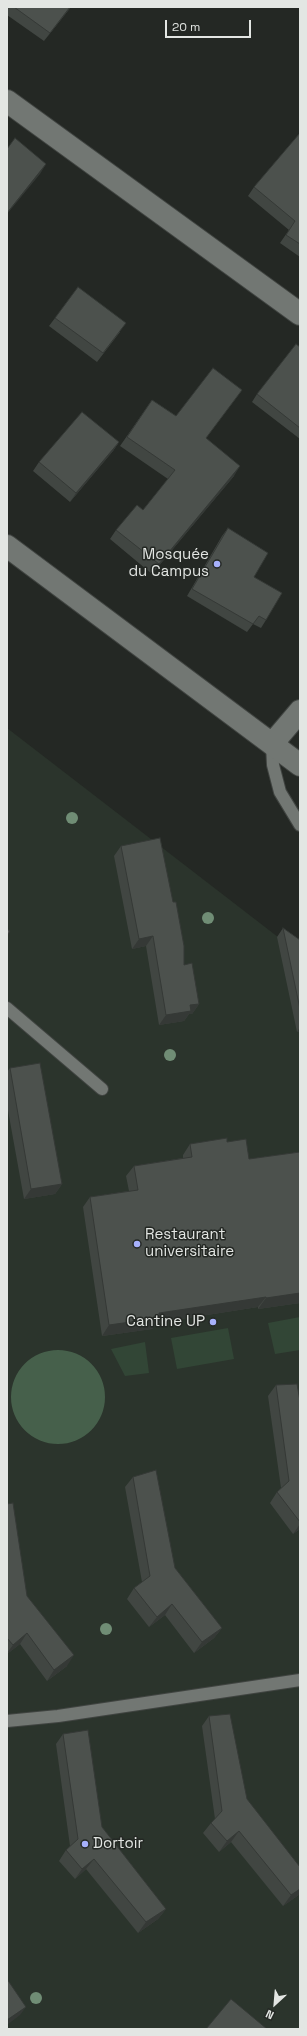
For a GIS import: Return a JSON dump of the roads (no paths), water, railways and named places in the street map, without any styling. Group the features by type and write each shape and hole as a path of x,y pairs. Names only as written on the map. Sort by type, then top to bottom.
{"street":[{"path":"7,101 300,314"},
{"path":"7,546 300,765"},
{"path":"272,744 300,711"}],"lane":[{"path":"272,744 273,765 280,792 300,825"},
{"path":"7,1008 102,1089"},
{"path":"7,1721 58,1716 300,1680"}],"place":[{"name":"Mosquée du Campus","path":"217,564"},
{"name":"Restaurant universitaire","path":"137,1244"},
{"name":"Cantine UP","path":"213,1322"},
{"name":"Dortoir","path":"85,1844"}]}
